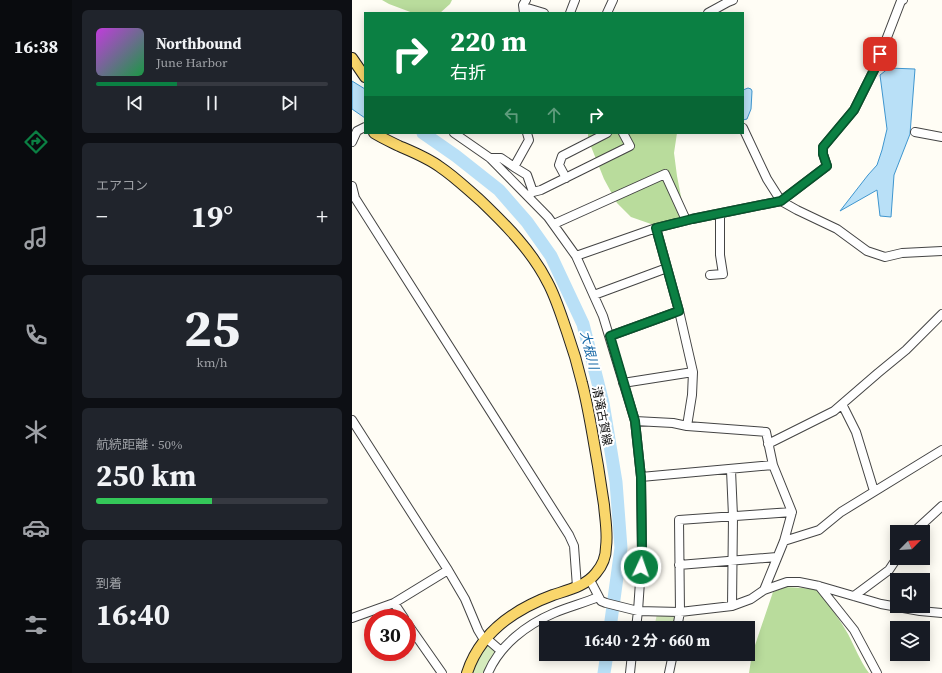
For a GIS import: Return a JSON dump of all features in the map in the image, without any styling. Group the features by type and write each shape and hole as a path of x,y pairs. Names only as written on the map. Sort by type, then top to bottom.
{"main road":[{"path":"352,58 364,76"},
{"name":"清滝古賀線","path":"376,134 432,162 459,181 495,214 526,249 547,282 556,301 582,382 590,419 606,519 606,548 604,557 596,574 590,580 577,587 533,603 500,624 485,639 475,654 467,673"}],"street":[{"path":"570,12 575,0"},
{"path":"607,12 613,0"},
{"path":"576,256 656,228 686,220 781,201 827,166 823,154 823,147 854,110 876,66 901,1 903,0"},
{"path":"710,12 730,1"},
{"path":"524,7 541,12"},
{"path":"352,142 357,131 364,128"},
{"path":"744,130 767,179 781,201 796,210 837,229 867,251 879,255 885,256 902,253 942,251"},
{"path":"915,132 942,137"},
{"path":"455,134 490,158 531,194 576,256 604,316 635,421 641,477 642,552 636,621"},
{"path":"514,167 530,140 527,134"},
{"path":"566,178 559,165 562,156 605,134"},
{"path":"531,194 630,146 624,134"},
{"path":"490,158 501,158 527,175 531,194"},
{"path":"554,224 665,174 686,220"},
{"path":"352,186 356,198 569,535 574,546 577,587"},
{"path":"710,275 723,274 720,255 720,214"},
{"path":"656,228 679,311 693,372 692,395 687,426"},
{"path":"594,295 667,268"},
{"path":"610,336 679,311"},
{"path":"768,444 834,411 906,350 942,314"},
{"path":"623,383 693,372"},
{"path":"842,404 856,432 874,491"},
{"path":"352,420 448,570 465,599 478,630 485,639 501,651"},
{"path":"635,421 766,432 773,465 792,512 784,541 764,590"},
{"path":"784,541 819,530 841,512 942,450"},
{"path":"641,477 773,465"},
{"path":"730,470 733,516 732,606"},
{"path":"921,525 942,506"},
{"path":"678,621 680,612 679,520 792,512"},
{"path":"679,565 778,557"},
{"path":"854,596 888,570 892,565"},
{"path":"352,618 394,602 448,570"},
{"path":"590,580 601,601 637,610 680,612 732,606 751,599 764,590 787,582 799,582 819,586 881,604 912,610 942,613"},
{"path":"819,586 854,630 877,673"},
{"path":"488,673 501,651 512,640 536,622 554,613 598,597"},
{"path":"394,602 398,609"},
{"path":"416,636 442,673"},
{"path":"630,673 631,661"},
{"path":"669,673 671,661"}],"green space":[{"path":"382,0 452,0 450,4 441,12 410,12"},
{"path":"588,134 677,134 674,153 683,207 680,220 664,226 651,224 631,217 617,203 604,179 588,139"},
{"path":"786,587 817,589 845,628 860,659 869,673 749,673 751,661 755,661 755,645 773,592"},
{"path":"657,614 676,615 675,621 656,621"},
{"path":"487,643 497,652 485,673 471,673 479,656"}],"water":[{"path":"889,68 915,69 910,134 894,175 891,217 880,216 877,190 840,211 877,165 887,129 880,75"},
{"path":"352,81 364,88 364,117 352,109"},
{"path":"748,88 752,91 751,109 747,119 744,120 744,90"}],"waterway":[{"name":"大根川","path":"424,134 456,156 499,190 527,222 551,256 583,324 603,403 616,482 621,548 611,621"},
{"name":"大根川","path":"604,673 606,661"}],"route":[{"path":"641,567 641,477 635,421 610,336 679,311 656,228 781,201 827,166 823,154 823,147 854,110 876,66 880,54"}]}
